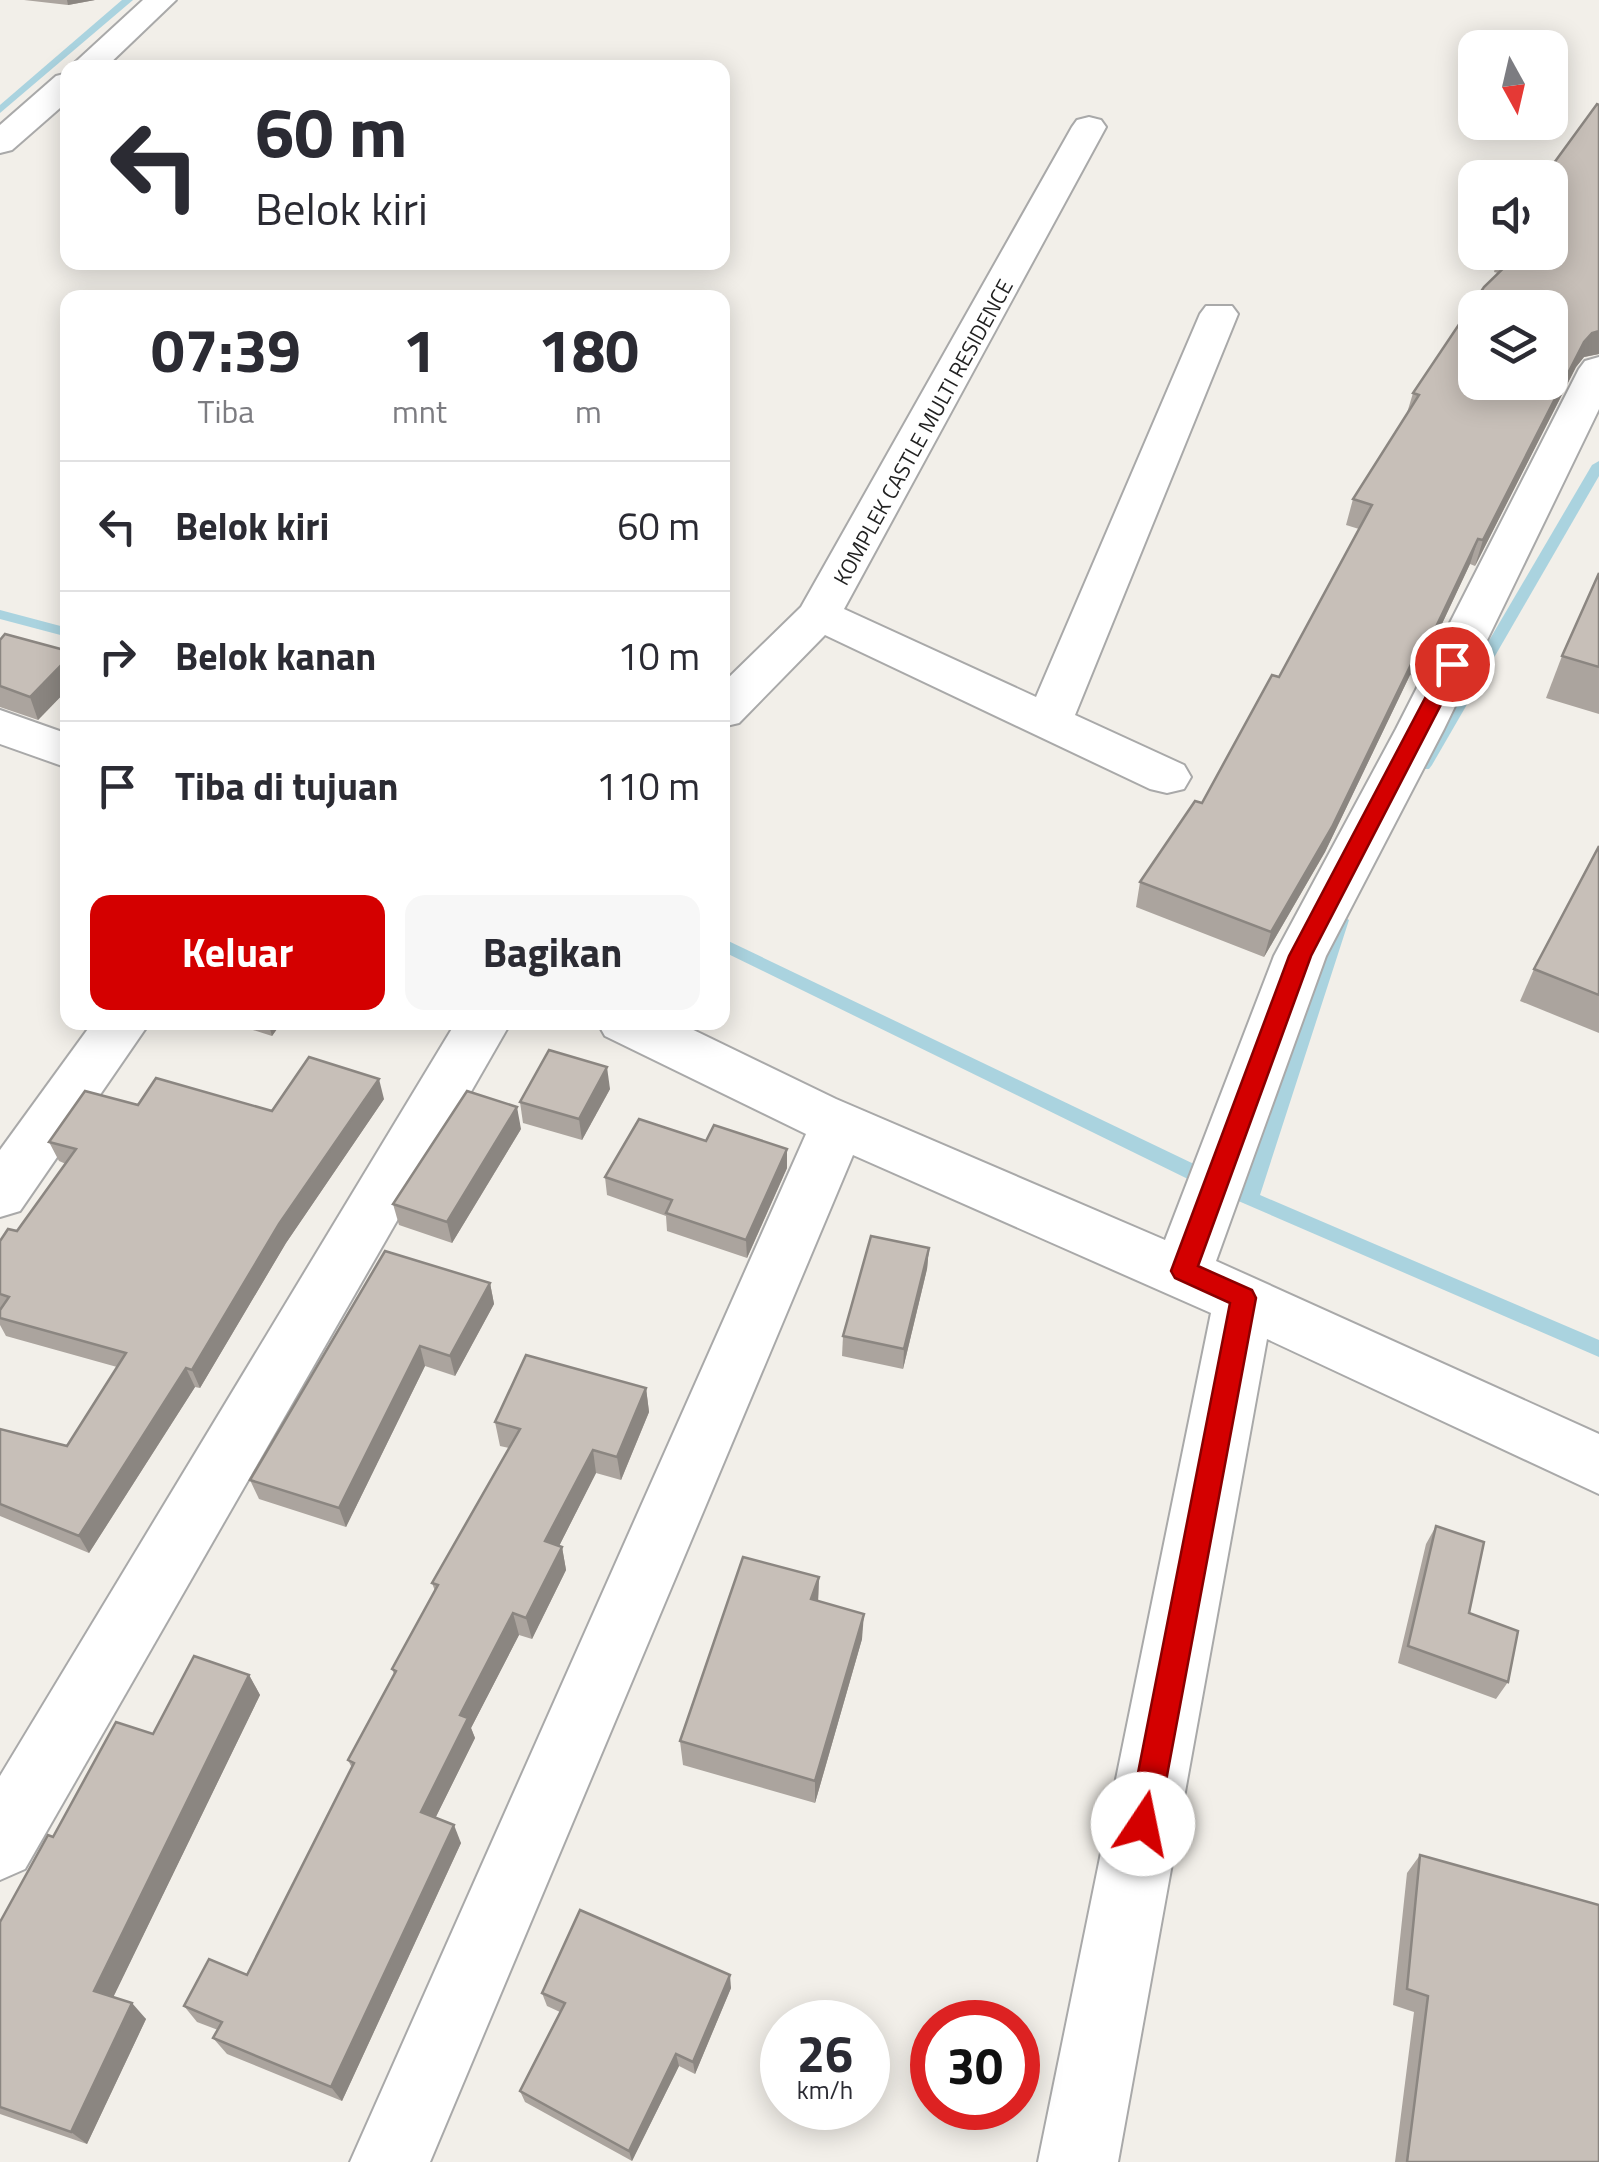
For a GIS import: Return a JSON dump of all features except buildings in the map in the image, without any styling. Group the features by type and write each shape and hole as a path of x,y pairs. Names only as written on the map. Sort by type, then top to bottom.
{"street":[{"path":"94,60 161,0"},
{"path":"0,144 60,90"},
{"name":"KOMPLEK CASTLE MULTI RESIDENCE","path":"730,704 819,615 1090,127"},
{"path":"1049,722 1219,314"},
{"path":"1078,2162 1210,1248 1300,956 1420,729 1599,369"},
{"path":"819,615 1168,777"},
{"path":"0,726 60,749"},
{"path":"0,1194 117,1030"},
{"path":"0,1844 479,1030"},
{"path":"641,1030 838,1125 1210,1248 1599,1466"},
{"path":"390,2162 838,1125"}],"waterway":[{"path":"0,110 128,0"},
{"path":"1424,765 1599,465"},
{"path":"0,614 60,631"},
{"path":"1251,1195 1341,920"},
{"path":"730,948 1198,1176 1599,1349"}],"route":[{"path":"1143,1824 1244,1298 1184,1271 1300,956 1452,664"}]}
